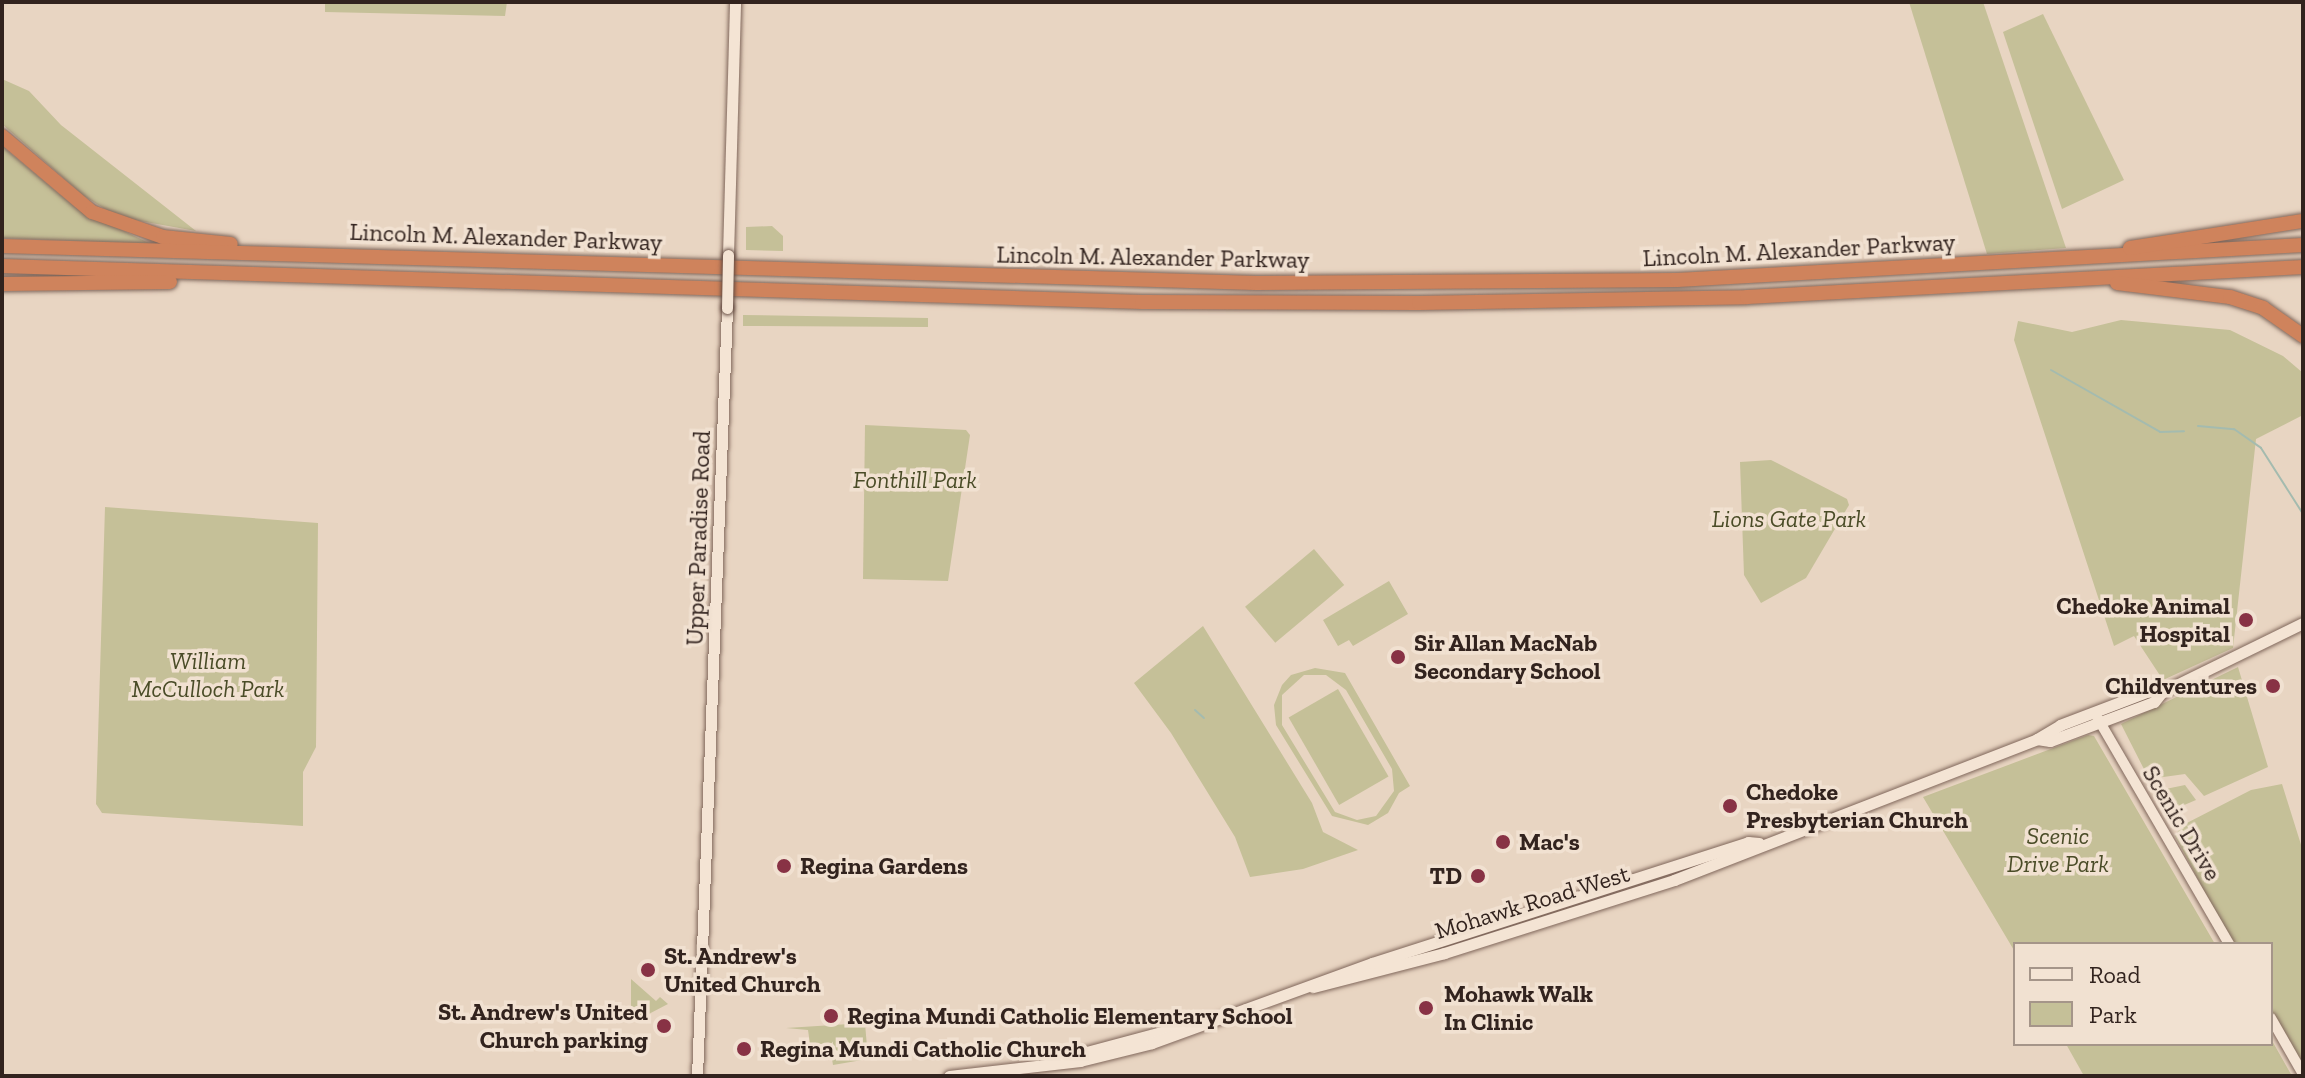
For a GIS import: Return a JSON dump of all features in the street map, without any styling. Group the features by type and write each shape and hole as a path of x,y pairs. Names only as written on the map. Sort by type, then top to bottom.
{"highway":[{"path":"2,136 72,198 102,217 163,237 254,251"},
{"path":"2093,257 2140,245 2303,221"},
{"name":"Lincoln M. Alexander Parkway","path":"2,246 254,251 1170,281 1677,280 2303,245"},
{"name":"Lincoln M. Alexander Parkway","path":"2,266 265,277 1149,302 1747,297 2303,267"},
{"path":"2,284 265,277"},
{"path":"2105,279 2230,297 2263,308 2303,336"}],"main road":[{"name":"Upper Paradise Road","path":"697,1076 727,308 735,2"},
{"name":"Mohawk Road West","path":"1313,987 1501,935 1674,880 1759,843 2096,717 2149,691 2162,692 2303,623"},
{"name":"Mohawk Road West","path":"949,1076 1058,1061 1150,1032 1218,1018 1748,842 1759,843"},
{"path":"1501,935 1512,920"}],"street":[{"name":"Scenic Drive","path":"2096,717 2228,942"},
{"path":"2273,1022 2303,1074"}],"green space":[{"path":"325,2 507,2 505,16 325,12"},
{"path":"1909,2 1983,2 2066,248 1987,254"},
{"path":"2043,14 2124,180 2062,209 2003,32"},
{"path":"2,79 29,91 61,125 196,231 118,217 84,196 2,124"},
{"path":"2,146 76,208 151,244 2,238"},
{"path":"772,226 783,236 783,251 746,250 746,227"},
{"path":"743,315 928,318 928,327 743,326"},
{"path":"2121,320 2230,330 2283,356 2303,373 2303,415 2256,439 2233,648 2163,680 2134,636 2114,646 2014,340 2018,321 2072,332"},
{"name":"Fonthill Park","path":"865,425 966,430 970,435 948,581 863,579"},
{"name":"Lions Gate Park","path":"1771,460 1847,499 1849,505 1806,578 1761,603 1744,575 1740,462"},
{"name":"William McCulloch Park","path":"105,507 318,523 316,747 303,772 303,826 102,813 96,804"},
{"path":"1314,549 1344,585 1275,643 1245,607"},
{"path":"1389,581 1408,614 1353,646 1349,640 1338,646 1323,620"},
{"path":"1203,626 1312,803 1323,832 1358,850 1303,869 1250,877 1235,837 1171,733 1134,683"},
{"path":"2238,667 2268,767 2204,796 2185,774 2149,779 2121,724"},
{"path":"1315,668 1345,673 1410,786 1399,793 1388,813 1368,825 1332,816 1276,725 1274,705 1282,685 1291,675","holes":["1304,675 1326,675 1346,690 1392,769 1394,791 1376,816 1357,820 1335,812 1282,725 1282,695"]},
{"path":"1338,689 1388,776 1339,805 1289,718"},
{"name":"Scenic Drive Park","path":"2088,735 2094,736 2214,942 2013,942 2013,949 1923,797"},
{"path":"2282,784 2303,851 2303,1066 2273,1014 2273,942 2231,942 2175,836 2181,826 2251,790"},
{"path":"2185,785 2196,800 2170,811 2156,791"},
{"path":"631,979 656,1001 660,997 668,1004 641,1018 631,1009"},
{"path":"865,1023 868,1059 833,1065 830,1047 801,1051 800,1046 810,1044 808,1030 786,1028"},
{"path":"2273,1043 2292,1076 2084,1076 2067,1046 2273,1046"}],"waterway":[{"path":"2051,370 2160,432 2184,431"},
{"path":"2198,426 2234,429 2261,448 2303,514"},
{"path":"1195,710 1204,718"}],"place":[{"name":"Chedoke Animal Hospital","path":"2246,620"},
{"name":"Sir Allan MacNab Secondary School","path":"1398,657"},
{"name":"Childventures","path":"2273,686"},
{"name":"Chedoke Presbyterian Church","path":"1730,806"},
{"name":"Mac's","path":"1503,842"},
{"name":"Regina Gardens","path":"784,866"},
{"name":"TD","path":"1478,876"},
{"name":"St. Andrew's United Church","path":"648,970"},
{"name":"Mohawk Walk In Clinic","path":"1426,1008"},
{"name":"Regina Mundi Catholic Elementary School","path":"831,1016"},
{"name":"St. Andrew's United Church parking","path":"664,1026"},
{"name":"Regina Mundi Catholic Church","path":"744,1049"}]}
